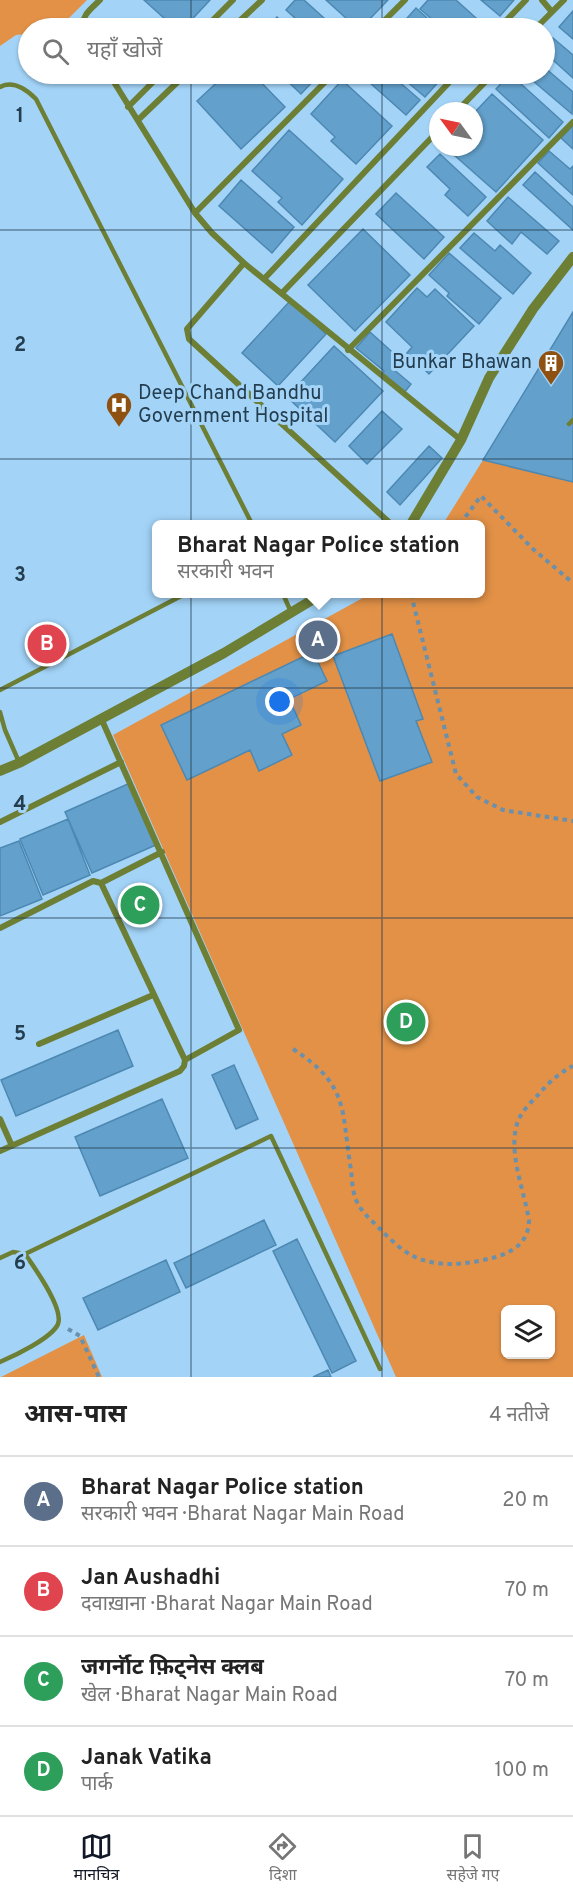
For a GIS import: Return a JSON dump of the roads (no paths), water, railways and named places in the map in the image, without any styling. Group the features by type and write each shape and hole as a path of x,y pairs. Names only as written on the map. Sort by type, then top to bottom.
{"street":[{"path":"84,18 100,0"},
{"path":"215,18 233,0"},
{"path":"243,18 262,0"},
{"path":"387,18 405,0"},
{"path":"509,18 526,0"},
{"path":"542,0 552,12"},
{"path":"546,18 564,0"},
{"path":"115,84 195,213 212,233 244,263 348,350 461,440"},
{"path":"128,107 151,84"},
{"path":"138,120 176,84"},
{"path":"195,213 323,84"},
{"path":"264,279 448,84"},
{"path":"466,102 483,84"},
{"path":"348,350 573,122"},
{"path":"282,293 429,140"},
{"path":"414,520 461,440 489,378 533,309 573,257"},
{"path":"244,263 187,329 189,339 386,520"},
{"path":"1,768 19,763 224,653 315,598"},
{"path":"101,718 239,1030 185,1060"},
{"path":"0,822 121,762"},
{"path":"0,928 93,881 101,883 162,852"},
{"path":"0,1151 180,1071 184,1066 185,1060 101,883"},
{"path":"39,1044 153,995"},
{"path":"0,1119 12,1146"}],"lane":[{"path":"0,87 4,84 16,85 29,91 36,99 249,520"},
{"path":"0,690 177,598"},
{"path":"285,598 291,612"},
{"path":"0,712 19,763"},
{"path":"25,1254 271,1136 380,1369"},
{"path":"0,1258 13,1251 25,1254 39,1273 59,1315 58,1324 51,1333 0,1362"}],"place":[{"name":"Bunkar Bhawan","path":"551,386"},
{"name":"Deep Chand Bandhu Government Hospital","path":"119,428"},
{"name":"Bharat Nagar Police station","path":"318,640"},
{"name":"Jan Aushadhi","path":"47,644"},
{"name":"जगर्नॉट फ़िट्नेस क्लब","path":"140,905"},
{"name":"Janak Vatika","path":"406,1022"}]}
